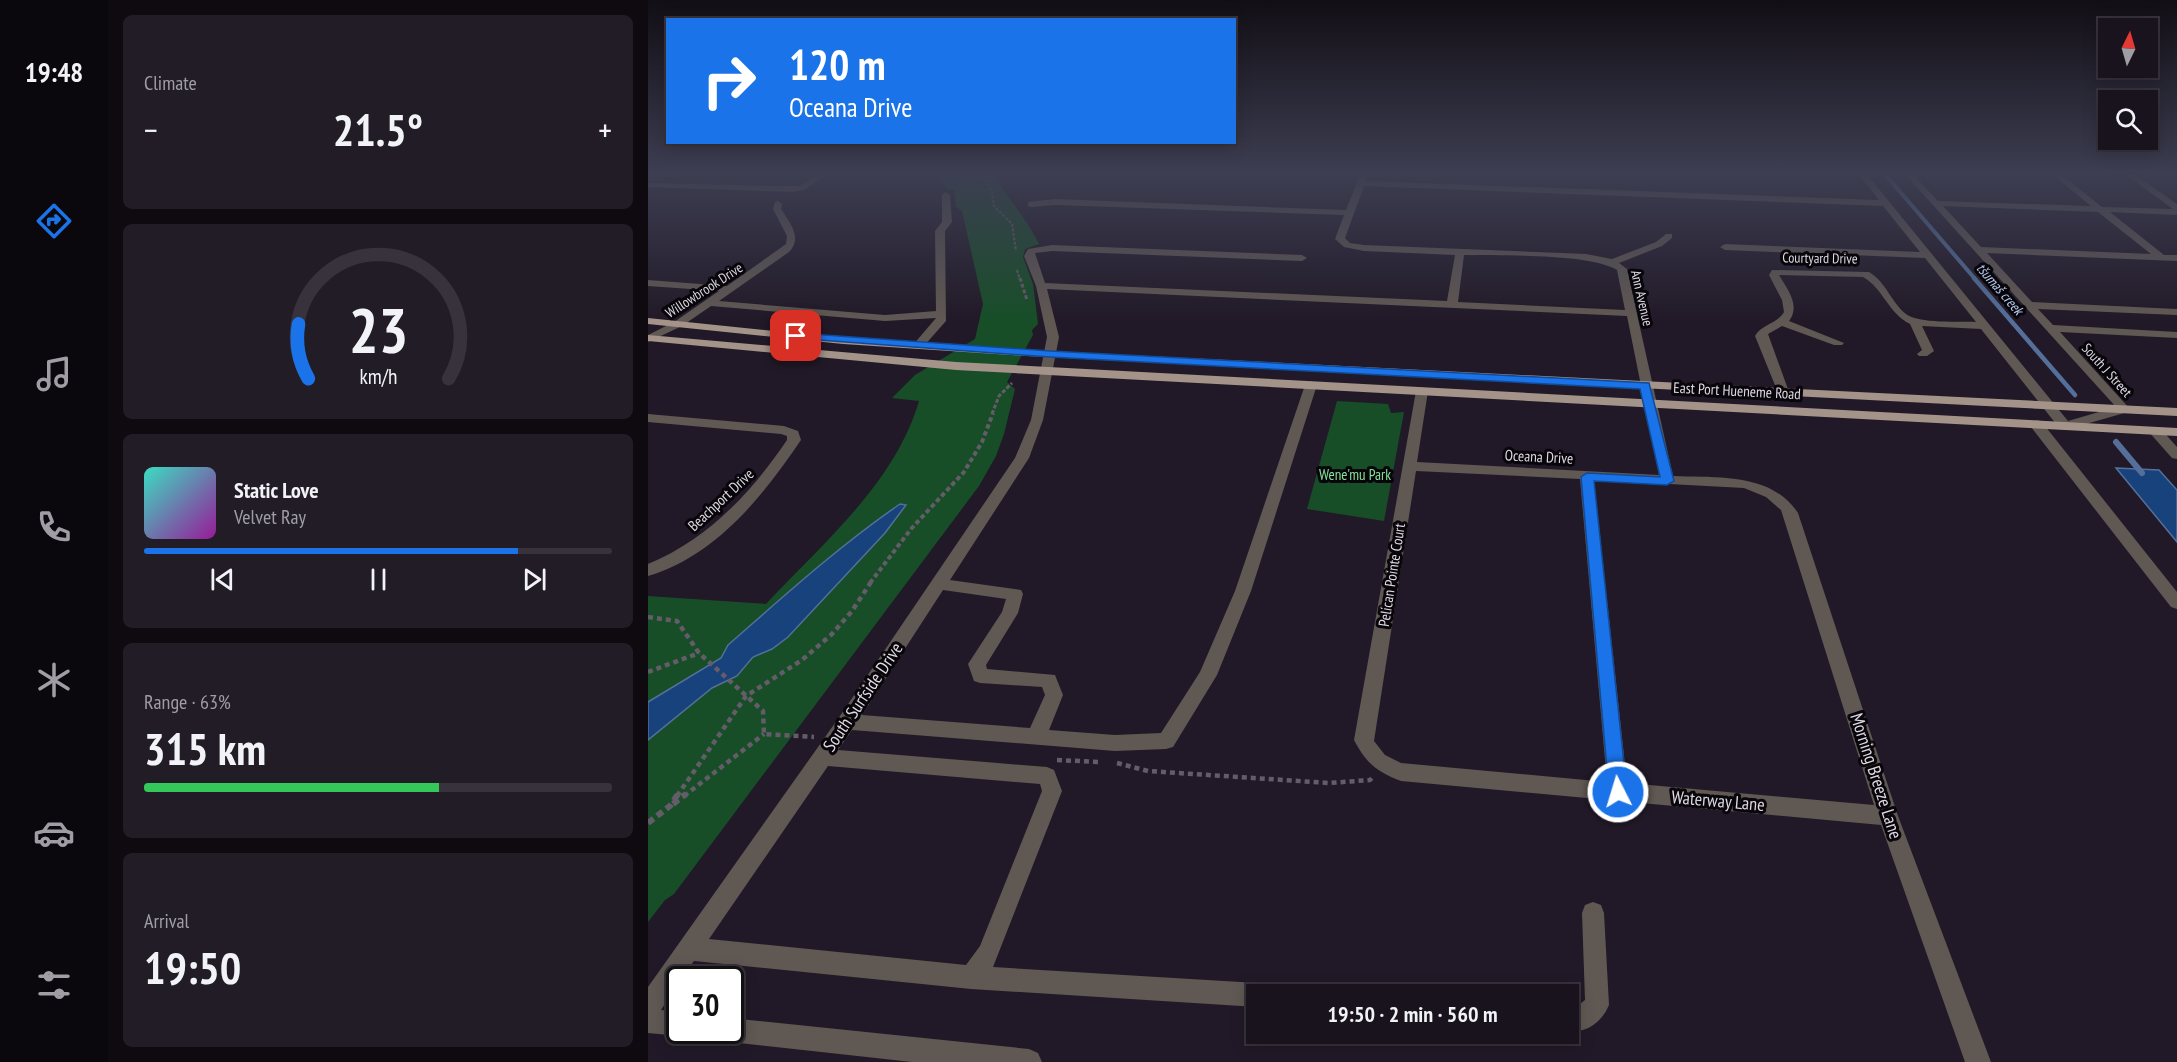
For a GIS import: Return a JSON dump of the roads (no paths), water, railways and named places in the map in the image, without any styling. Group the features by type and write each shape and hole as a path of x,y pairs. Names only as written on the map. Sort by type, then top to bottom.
{"main road":[{"name":"East Port Hueneme Road","path":"648,321 1050,354 2177,412"},
{"name":"East Port Hueneme Road","path":"649,339 886,361 2177,432"},
{"path":"2155,431 2167,421 2177,418"}],"street":[{"name":"Willowbrook Drive","path":"649,339 678,324 710,303 791,245 792,236 784,222"},
{"path":"919,345 941,321 940,231 947,222"},
{"name":"Ann Avenue","path":"1346,222 1340,239 1347,245 1364,248 1586,257 1612,262 1622,269 1648,403 1667,481"},
{"path":"1900,222 2065,426"},
{"name":"South J Street","path":"1951,222 2124,409 2065,426"},
{"path":"2115,222 2161,257"},
{"path":"1612,262 1659,244 1669,236"},
{"path":"1725,247 1926,255"},
{"name":"South Surfside Drive","path":"652,997 690,949 823,757 1023,458 1037,420 1053,337 1041,286 1029,256 1031,251 1052,248 1302,258"},
{"path":"1978,250 2177,258"},
{"path":"1452,305 1460,252"},
{"name":"Courtyard Drive","path":"1782,322 1789,314 1790,306 1774,275 1776,272 1788,270 1858,273 1871,277 1902,316 1915,322"},
{"path":"648,283 731,289"},
{"path":"1041,286 1630,313"},
{"path":"710,303 885,318 942,314"},
{"path":"2027,305 2177,312"},
{"path":"1783,392 1761,336 1768,328 1782,322 1838,343"},
{"path":"1915,322 1984,326"},
{"path":"1915,322 1928,346 1928,351 1923,354"},
{"path":"2049,328 2177,335"},
{"path":"847,722 1115,743 1166,741 1208,675 1243,591 1311,385"},
{"name":"Pelican Pointe Court","path":"1378,762 1364,740 1422,391"},
{"name":"Beachport Drive","path":"648,418 784,430 794,434 794,441 771,475 709,537 669,563 648,570"},
{"path":"2036,424 2177,603"},
{"path":"2155,431 2177,455"},
{"name":"Oceana Drive","path":"1410,466 1745,484 1773,494"},
{"path":"1587,477 1618,792"},
{"name":"Morning Breeze Lane","path":"1773,494 1782,500 1791,513 1888,816 1978,1062"},
{"path":"940,584 1015,594 1010,612 977,664 980,676 1049,680 1054,695 1036,737"},
{"path":"823,757 1047,776 1052,791 988,954 971,977"},
{"name":"Waterway Lane","path":"1378,762 1401,772 1888,816"},
{"path":"1579,1020 1597,1005 1593,913"},
{"path":"690,949 971,977 1246,994"},
{"path":"648,1021 666,1023"},
{"path":"744,1032 955,1058 1029,1062"}],"water":[{"path":"2116,468 2159,470 2177,490 2177,542"},
{"path":"900,504 906,505 885,533 788,637 772,649 753,657 737,676 712,688 648,740 648,702 721,658 728,645 791,590 855,537"}],"waterway":[{"name":"tšumaš creek","path":"1926,222 1976,280"},
{"name":"tšumaš creek","path":"1974,278 2075,395"},
{"name":"tšumaš creek","path":"2116,442 2142,473"}],"park label":[{"name":"Wene'mu Park","path":"1355,475"}]}
